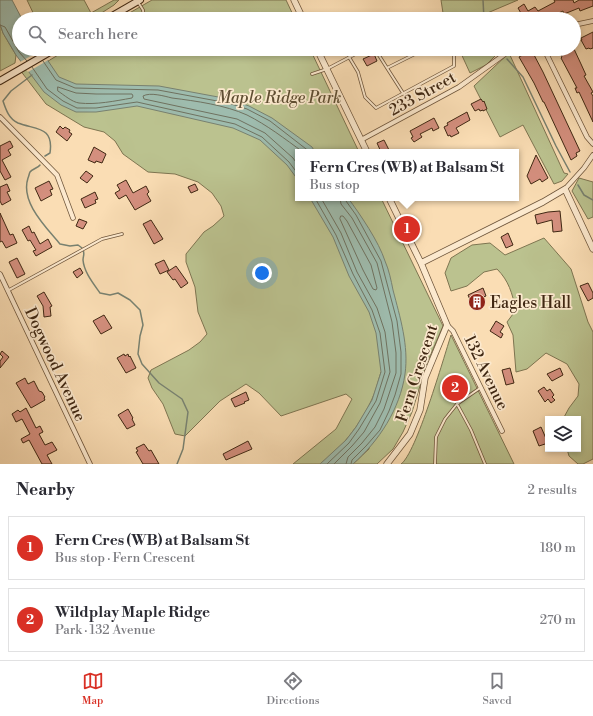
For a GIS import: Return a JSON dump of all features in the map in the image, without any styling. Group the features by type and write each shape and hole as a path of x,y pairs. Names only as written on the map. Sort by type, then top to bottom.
{"main road":[{"path":"119,12 139,0"},
{"path":"0,81 44,56"}],"street":[{"path":"294,0 300,12"},
{"path":"581,24 593,21"},
{"path":"320,56 366,149"},
{"name":"233 Street","path":"361,140 459,87 502,56"},
{"path":"547,56 587,137 593,144"},
{"path":"0,118 57,175 73,218"},
{"path":"421,263 544,202 565,189 584,168 593,154"},
{"path":"565,189 593,249"},
{"name":"Fern Crescent","path":"386,464 410,434 420,410 426,378 448,325 421,263 390,201"},
{"name":"Dogwood Avenue","path":"0,274 90,464"},
{"name":"132 Avenue","path":"448,325 453,331 502,431"}],"lane":[{"path":"139,0 143,12"},
{"path":"379,56 403,93 411,100"},
{"path":"387,68 411,56"},
{"path":"312,74 327,69 348,57 358,72 365,97 376,108 454,66 454,56"},
{"path":"8,291 102,239 122,234"},
{"path":"435,464 436,438 445,419 457,404 481,388"},
{"path":"457,404 471,430 485,464"}],"green space":[{"path":"27,0 84,0 90,12 33,12"},
{"path":"114,0 119,0 103,12 93,12"},
{"path":"152,0 286,0 292,12 131,12"},
{"path":"441,0 518,0 490,12 443,12"},
{"path":"0,24 3,33 12,48 12,56 16,56 15,63 0,71"},
{"name":"Maple Ridge Park","path":"56,56 313,56 358,149 295,149 295,201 382,201 443,326 427,363 412,412 403,432 393,449 377,464 353,464 369,449 381,372 373,396 363,417 336,451 320,464 293,464 336,429 352,399 346,394 281,416 259,393 246,384 220,401 185,436 175,434 163,404 152,388 148,378 151,370 189,350 200,342 207,334 198,312 195,287 186,262 186,254 204,232 224,216 221,206 212,193 198,182 175,174 148,172 123,154 115,141 104,132 84,127 46,104 20,70 26,67 30,72"},
{"path":"462,56 495,56 486,65 470,73"},
{"path":"506,56 510,56 564,173 568,174 562,181 554,184 523,125 500,137 474,86"},
{"path":"579,178 593,182 593,217 588,219 572,191"},
{"path":"544,238 571,269 588,322 593,332 593,459 583,464 578,464 569,456 568,452 581,452 581,416 565,416 578,396 579,384 567,364 546,353 527,369 516,372 513,335 507,322 516,310 511,293 504,278 497,269 484,272 467,286 451,291 445,273 451,258 472,245 490,243 505,255"},
{"path":"451,335 514,464 401,464 414,443 422,425"}],"water":[{"path":"0,0 12,0 18,12 12,12 12,48 3,33 0,24"},
{"path":"17,56 45,56 59,77 76,84 159,86 229,99 249,106 272,118 313,149 295,149 295,176 287,165 260,140 233,128 137,106 96,112 76,112 61,105 44,92"},
{"path":"312,201 350,201 374,237 390,275 403,332 406,353 405,374 393,412 380,435 353,464 320,464 346,440 356,427 372,400 381,372 376,333 369,312 349,276 333,237"}],"pier":[{"path":"31,56 48,56 50,59 28,72 20,62"}],"building":[{"path":"554,0 573,0 574,3 579,0 593,0 593,6 580,11 579,8 569,12 520,12 518,8 524,4 528,11 535,7 538,11 555,2"},
{"path":"593,32 593,48 586,49 581,38"},
{"path":"370,56 375,56 377,61 367,66 363,59"},
{"path":"535,56 543,72 580,151 576,153 577,156 571,160 544,102 519,57"},
{"path":"577,56 586,75 584,76 593,92 591,93 593,96 593,122 579,92 577,93 575,88 577,88 561,58"},
{"path":"481,99 483,102 484,101 487,109 480,111 479,109 475,111 471,104"},
{"path":"467,112 470,120 456,128 459,133 451,137 450,135 448,136 444,127 448,125 447,123"},
{"path":"434,118 439,128 433,131 432,128 420,134 422,137 414,142 411,138 413,137 410,131"},
{"path":"60,126 63,129 65,127 70,130 69,132 72,134 67,141 56,132"},
{"path":"384,140 388,149 380,149 377,143"},
{"path":"10,141 13,147 8,150 11,155 2,160 11,177 5,180 0,171 0,146"},
{"path":"94,147 106,154 102,163 96,161 95,163 88,160"},
{"path":"536,155 548,178 542,182 540,179 531,184 527,176"},
{"path":"86,171 93,176 87,183 80,178"},
{"path":"126,180 133,193 146,186 149,192 147,194 151,201 135,210 126,195 119,199 115,193 120,190 117,185"},
{"path":"49,181 53,189 50,190 52,195 41,201 35,188"},
{"path":"7,184 10,191 7,192 11,200 2,205 0,201 0,187"},
{"path":"195,184 198,190 191,193 188,187"},
{"path":"95,192 98,199 95,200 96,203 85,208 81,199"},
{"path":"560,211 562,231 553,232 552,220 537,224 535,215"},
{"path":"0,213 10,235 13,234 17,243 6,248 2,241 0,242"},
{"path":"79,219 87,222 83,229 76,226"},
{"path":"151,220 163,239 154,244 143,224"},
{"path":"29,226 40,244 48,239 52,247 36,256 33,251 36,250 30,240 28,241 22,230"},
{"path":"508,233 513,245 506,248 501,237"},
{"path":"17,258 25,274 17,278 9,262"},
{"path":"164,260 169,270 160,274 155,264"},
{"path":"176,266 188,283 181,288 175,279 173,280 167,272"},
{"path":"80,268 83,273 77,278 73,272"},
{"path":"588,283 593,293 593,298 588,301 580,286"},
{"name":"Eagles Hall","path":"483,288 486,296 481,298 484,305 474,309 468,295"},
{"path":"44,292 52,306 50,307 51,316 44,317 43,306 37,296"},
{"path":"104,315 112,328 101,334 93,321"},
{"path":"496,321 504,326 500,332 503,334 501,338 490,331"},
{"path":"2,351 9,357 0,368 0,361 3,357 0,354"},
{"path":"124,354 125,356 128,354 129,357 130,356 136,368 126,373 117,358"},
{"path":"510,368 514,383 506,385 502,370"},
{"path":"560,368 563,375 552,381 547,374"},
{"path":"25,378 28,384 34,381 39,391 42,392 45,397 45,400 31,408 16,383"},
{"path":"544,387 547,391 550,389 554,395 552,397 555,400 551,403 548,399 545,402 538,391"},
{"path":"246,392 249,400 235,407 231,399"},
{"path":"26,408 36,428 40,426 43,432 39,434 45,445 52,442 57,450 47,455 52,464 42,464 29,440 23,443 21,439 30,434 22,419 16,422 12,414 18,410 20,412"},
{"path":"128,409 135,425 127,429 118,415"},
{"path":"541,427 545,436 545,444 539,446 533,431"},
{"path":"248,441 252,449 226,460 223,454"},
{"path":"144,444 149,451 151,450 159,464 143,464 136,452 138,451 136,448"}],"waterway":[{"path":"483,0 484,12"},
{"path":"507,59 523,77 570,172"},
{"path":"32,75 11,91 3,101 5,108 12,119 18,123 37,128 46,133 51,144 50,153 45,156"},
{"path":"40,165 31,171 28,178 27,187 31,205 36,214 60,244 70,246 78,245 82,248"},
{"path":"578,185 584,195 593,200"},
{"path":"83,250 85,269 100,293 110,295 118,293 130,300 140,310 143,325 138,354 142,364 159,383 182,399 188,412 183,449 177,464"}],"place":[{"name":"Fern Cres (WB) at Balsam St","path":"407,229"},
{"name":"Eagles Hall","path":"477,302"},
{"name":"Wildplay Maple Ridge","path":"455,388"}]}
